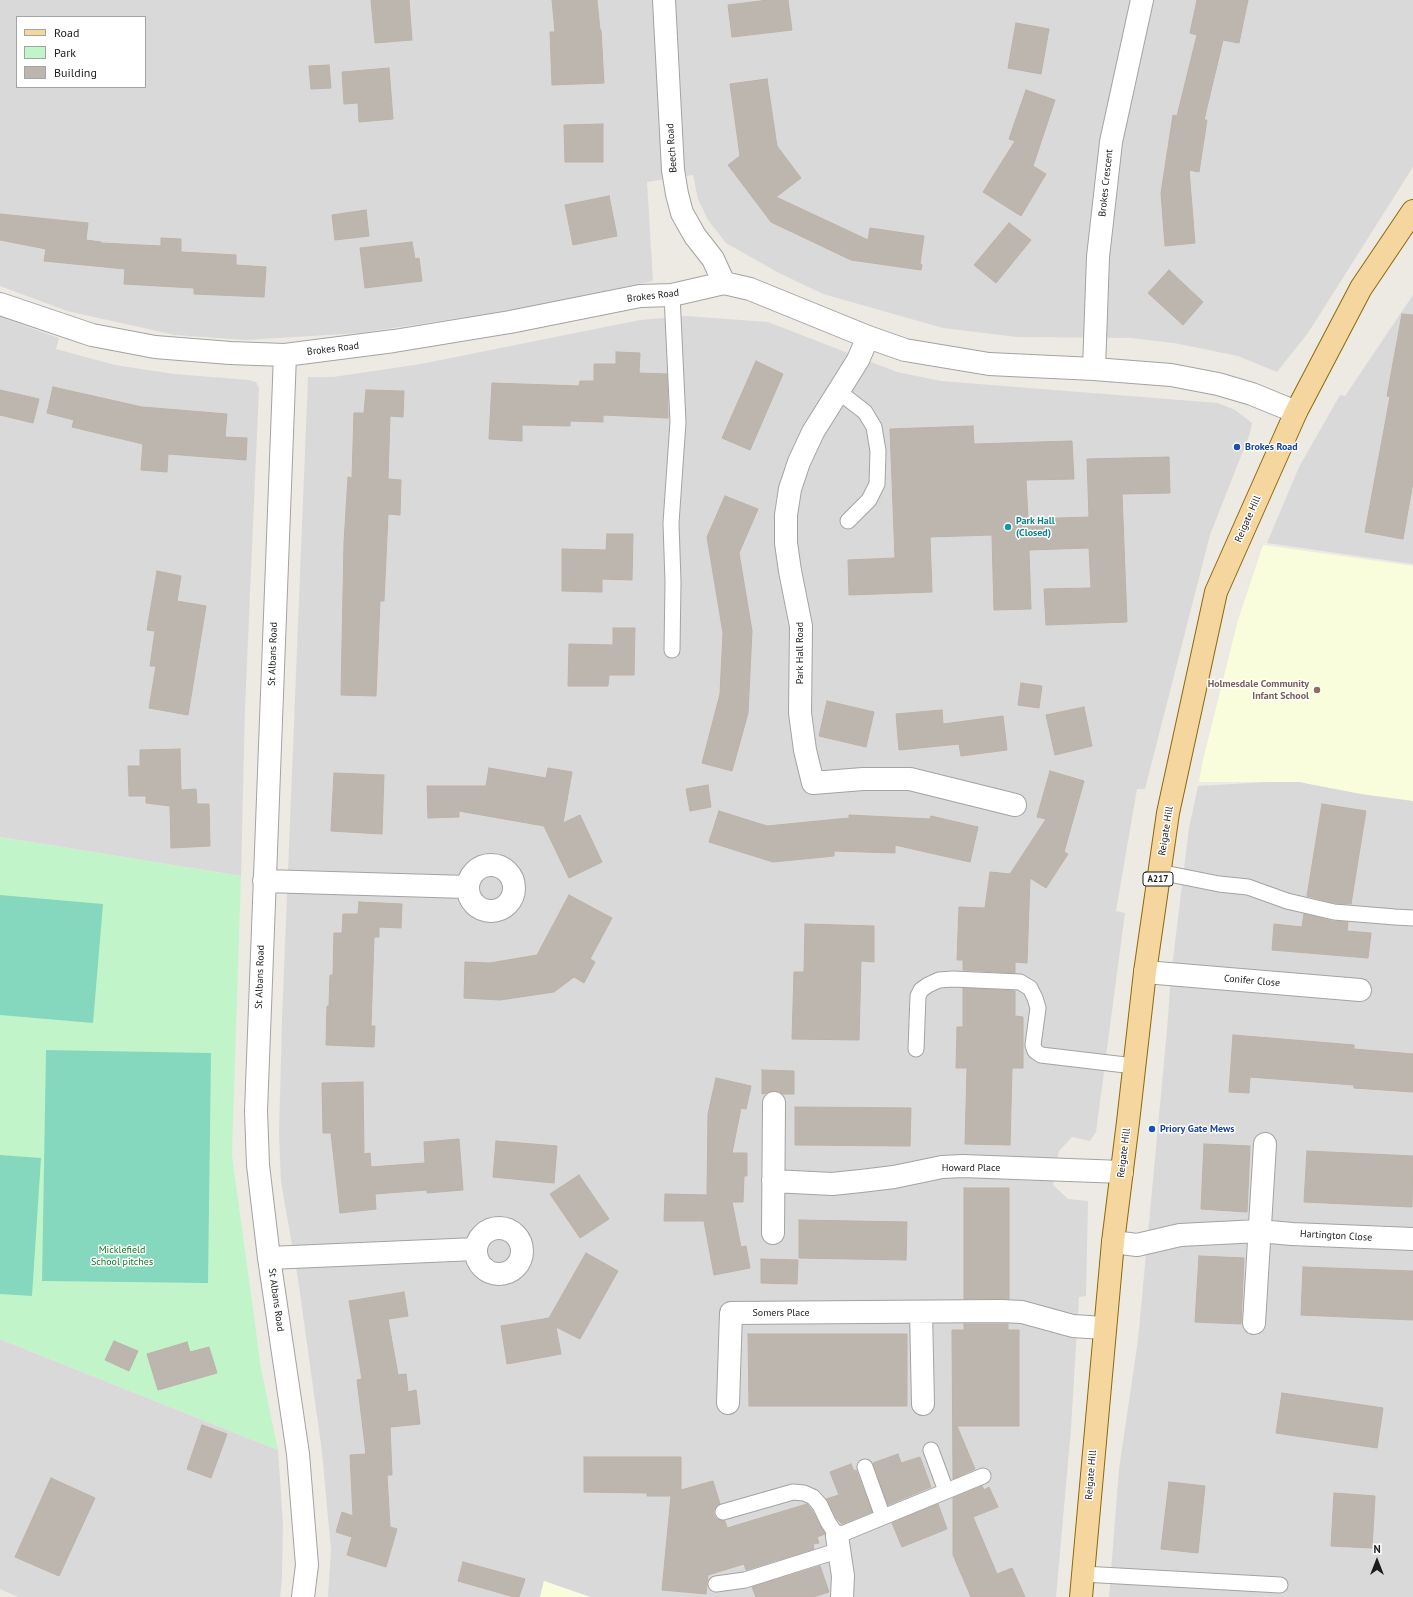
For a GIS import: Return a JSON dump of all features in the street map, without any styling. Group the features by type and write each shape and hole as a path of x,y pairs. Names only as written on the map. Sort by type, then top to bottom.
{"main road":[{"name":"Reigate Hill","path":"1081,1597 1104,1328 1145,972 1168,813 1216,592 1296,412 1361,288 1411,217"}],"street":[{"name":"Beech Road","path":"664,0 673,170 677,194 682,214 695,236 713,259 724,283"},
{"name":"Brokes Crescent","path":"1094,369 1098,257 1111,142 1142,0"},
{"name":"Brokes Road","path":"0,304 92,335 155,347 230,353 285,355 394,341 510,322 640,296 672,295 724,283 750,289 868,337 905,350 989,364 1094,369 1171,375 1218,384 1252,394 1296,412"},
{"name":"Park Hall Road","path":"868,337 858,360 813,432 790,489 786,516 787,550 801,626 800,713 805,750 813,783 863,779 910,779 1015,805"},
{"name":"St Albans Road","path":"285,355 256,1111 258,1165 269,1258 298,1454 307,1565 303,1597"},
{"path":"264,881 467,887"},
{"name":"Conifer Close","path":"1145,972 1360,990"},
{"path":"773,1233 774,1104"},
{"path":"1254,1323 1265,1144"},
{"name":"Howard Place","path":"773,1181 832,1184 894,1178 942,1167 963,1166 1122,1172"},
{"name":"Hartington Close","path":"1113,1242 1137,1244 1180,1235 1259,1231 1292,1234 1413,1239"},
{"path":"269,1258 476,1249"},
{"name":"Somers Place","path":"728,1403 731,1313 1001,1311 1022,1312 1074,1326 1104,1328"},
{"path":"921,1312 923,1404"},
{"path":"838,1543 844,1576 842,1597"}],"lane":[{"path":"672,295 678,422 671,523 674,582 672,650"},
{"path":"839,392 865,412 874,427 878,451 877,484 869,500 848,521"},
{"path":"1159,872 1219,884 1248,887 1287,901 1334,912 1413,918"},
{"path":"916,1049 918,996 921,990 928,985 938,980 954,979 1020,982 1030,988 1037,1003 1038,1008 1033,1045 1035,1051 1041,1055 1134,1066"},
{"path":"931,1450 946,1491"},
{"path":"865,1467 883,1517"},
{"path":"716,1584 745,1580 838,1543 883,1517 983,1476"},
{"path":"723,1512 793,1492 804,1493 813,1497 820,1505 838,1543"},
{"path":"1083,1574 1280,1586"}],"shaded area":[{"path":"0,0 1413,0 1413,167 1308,333 1277,372 1238,356 1174,343 1131,338 1017,337 943,328 823,294 777,272 726,243 708,220 698,199 693,175 647,182 653,281 519,309 360,333 246,340 175,335 67,311 0,286"},
{"path":"1413,295 1413,564 1267,543 1299,467 1340,395 1345,396"},
{"path":"686,316 768,322 897,372 941,381 1218,403 1235,410 1252,423 1250,433 1210,535 1145,789 1137,789 1116,911 1125,913 1096,1132 1090,1141 1072,1137 1059,1151 1053,1185 1068,1199 1088,1201 1086,1296 1079,1297 1071,1429 1056,1597 590,1597 544,1581 540,1597 328,1597 331,1550 322,1452 298,1279 281,1182 279,1135 282,1019 308,377 333,377 421,364 640,320"},
{"path":"0,317 59,338 56,349 115,365 174,374 249,380 256,382 259,388 245,708 241,876 0,837"},
{"name":"Holmesdale Community Infant School","path":"1263,545 1413,566 1413,801 1361,794 1299,782 1199,782 1203,760 1238,620"},
{"path":"1302,780 1413,794 1413,1597 1109,1597 1119,1469 1138,1340 1171,975 1189,828 1198,786"},
{"path":"0,1339 278,1450 283,1524 282,1578 280,1597 18,1597 0,1589"},
{"path":"544,1581 590,1597 540,1597"}],"green space":[{"name":"Micklefield School pitches","path":"0,837 241,876 232,1155 261,1368 278,1450 0,1339"},
{"path":"0,895 103,904 93,1023 0,1015"},
{"path":"46,1050 211,1053 208,1283 42,1281"},
{"path":"0,1155 41,1158 32,1296 0,1294"}],"building":[{"path":"371,0 409,0 412,40 375,43"},
{"path":"552,0 597,0 601,30 604,83 552,85 550,32 555,32"},
{"path":"768,0 788,0 792,30 732,37 728,5"},
{"path":"1197,0 1248,0 1239,43 1223,40 1204,120 1207,120 1199,172 1189,170 1195,243 1165,246 1161,193 1173,115 1177,116 1197,35 1190,33"},
{"path":"1016,23 1049,29 1041,74 1008,68"},
{"path":"329,65 331,88 311,89 309,66"},
{"path":"389,68 393,119 359,122 358,103 344,104 342,72"},
{"path":"767,79 777,146 801,178 776,197 868,240 870,228 924,236 920,264 922,265 921,270 851,260 771,222 728,165 740,156 730,84"},
{"path":"1026,90 1055,100 1033,166 1046,174 1021,216 983,192 1015,141 1009,139"},
{"path":"603,124 603,162 565,162 564,125"},
{"path":"609,196 617,236 573,245 565,205"},
{"path":"366,210 369,236 335,240 332,215"},
{"path":"0,214 88,223 86,240 101,243 161,246 161,238 181,239 181,252 236,255 236,265 266,267 264,297 194,294 194,288 124,284 125,269 44,261 46,249 0,240"},
{"path":"1009,223 1031,240 996,283 974,265"},
{"path":"412,242 415,259 419,258 422,281 365,288 360,248"},
{"path":"1169,270 1203,302 1183,325 1148,293"},
{"path":"1402,314 1413,315 1413,482 1403,539 1365,532 1390,397 1387,396"},
{"path":"616,352 640,353 639,373 667,374 668,418 603,415 603,422 570,421 570,426 522,425 522,441 489,439 492,383 579,386 580,381 594,381 594,364 616,364"},
{"path":"756,361 783,374 750,450 722,438"},
{"path":"53,387 142,407 227,414 225,437 247,438 246,460 168,454 167,472 141,470 143,444 72,427 74,420 47,413"},
{"path":"0,390 39,399 33,423 0,415"},
{"path":"366,390 404,391 403,417 390,416 388,479 401,480 400,515 388,514 384,601 380,601 376,696 341,695 344,543 348,477 352,478 354,413 364,413"},
{"name":"Park Hall (Closed)","path":"973,426 974,444 1072,441 1074,479 1026,480 1028,519 1089,517 1087,459 1169,457 1170,493 1122,494 1127,622 1046,625 1044,589 1091,588 1089,548 1029,550 1031,609 994,610 992,535 930,537 932,592 849,595 848,560 895,558 890,429"},
{"path":"725,496 758,509 739,553 752,631 748,713 732,771 702,763 720,694 723,633 707,537"},
{"path":"607,534 633,534 632,580 602,579 602,592 562,591 562,549 606,550"},
{"path":"157,571 181,576 177,601 206,606 188,715 149,708 156,666 150,666 155,631 147,630"},
{"path":"613,628 635,628 634,675 609,675 608,686 568,686 569,644 613,645"},
{"path":"1021,683 1042,686 1039,708 1018,705"},
{"path":"827,701 874,712 866,747 819,736"},
{"path":"1084,707 1092,746 1055,755 1046,715"},
{"path":"942,710 943,724 1003,716 1007,750 961,756 959,744 899,750 896,714"},
{"path":"180,749 181,790 196,789 197,804 209,804 210,846 171,848 170,806 146,803 146,796 129,796 128,766 140,766 140,750"},
{"path":"489,768 546,778 548,768 572,772 563,823 580,815 602,862 569,878 544,826 459,811 459,817 428,818 427,786 486,786"},
{"path":"1050,771 1084,781 1064,852 1068,854 1046,888 1030,878 1027,963 1015,962 1015,973 963,970 963,960 957,960 959,907 985,908 990,872 1010,874 1046,819 1037,817"},
{"path":"334,773 384,775 382,834 331,831"},
{"path":"708,785 711,807 690,811 686,789"},
{"path":"1322,804 1366,811 1351,904 1335,903 1307,896"},
{"path":"719,811 767,826 849,818 849,815 930,819 931,816 978,827 970,862 895,845 895,853 834,851 834,856 773,862 709,842"},
{"path":"569,895 612,918 590,959 595,962 584,983 574,977 554,992 500,1000 464,998 465,962 490,963 537,955"},
{"path":"359,902 402,904 401,928 379,927 379,937 374,937 371,1026 375,1026 374,1047 326,1045 327,1006 329,1006 330,975 333,975 334,933 342,933 343,914 358,914"},
{"path":"1304,914 1332,921 1348,922 1347,931 1371,933 1368,958 1272,950 1274,924 1302,927"},
{"path":"805,924 874,926 874,962 861,961 859,1040 792,1039 794,972 804,972"},
{"path":"963,988 1015,991 1015,1016 1023,1017 1023,1068 1012,1068 1010,1145 965,1144 967,1068 956,1068 957,1027 963,1027"},
{"path":"1233,1035 1354,1045 1354,1049 1413,1054 1413,1092 1354,1088 1354,1085 1250,1077 1249,1093 1229,1092"},
{"path":"762,1070 794,1071 794,1094 782,1094 774,1091 762,1094"},
{"path":"716,1078 751,1086 746,1109 741,1108 732,1153 747,1153 747,1176 744,1176 743,1202 732,1202 741,1247 746,1246 750,1268 714,1275 704,1221 664,1221 665,1194 707,1195 708,1114"},
{"path":"363,1082 364,1154 370,1153 371,1167 425,1163 424,1142 459,1139 463,1190 427,1193 427,1190 375,1194 376,1209 340,1213 331,1133 323,1133 322,1083"},
{"path":"795,1107 911,1108 910,1146 795,1145"},
{"path":"496,1141 557,1146 554,1183 493,1177"},
{"path":"1204,1144 1250,1146 1247,1212 1201,1209"},
{"path":"1307,1151 1413,1156 1412,1207 1304,1202"},
{"path":"579,1175 609,1219 580,1238 550,1194"},
{"path":"964,1188 1009,1188 1009,1299 964,1299"},
{"path":"799,1220 907,1222 906,1260 799,1258"},
{"path":"586,1253 618,1271 580,1339 556,1327 561,1354 507,1364 501,1326 549,1318"},
{"path":"1199,1256 1244,1258 1241,1324 1195,1322"},
{"path":"761,1259 798,1260 797,1284 761,1283"},
{"path":"1303,1267 1413,1271 1413,1320 1301,1315"},
{"path":"404,1292 408,1316 388,1319 398,1375 406,1374 408,1392 416,1390 420,1424 390,1427 392,1475 387,1475 390,1527 397,1529 386,1567 347,1555 352,1537 336,1532 342,1512 353,1516 350,1455 366,1454 357,1380 362,1379 349,1301"},
{"path":"964,1324 1008,1324 1008,1330 1019,1330 1019,1426 957,1426 975,1469 953,1479 952,1330 964,1330"},
{"path":"748,1334 907,1334 907,1406 749,1406"},
{"path":"114,1341 138,1351 129,1371 105,1360"},
{"path":"187,1342 190,1352 209,1347 217,1373 158,1390 147,1354"},
{"path":"1282,1393 1383,1408 1377,1448 1276,1433"},
{"path":"202,1425 227,1434 211,1478 187,1469"},
{"path":"898,1454 901,1463 920,1457 931,1487 888,1505 873,1463"},
{"path":"584,1457 681,1457 681,1490 713,1481 720,1504 714,1509 714,1515 717,1519 725,1521 727,1528 807,1504 812,1510 825,1534 817,1537 819,1543 813,1544 814,1549 746,1570 744,1564 708,1575 706,1594 662,1590 671,1496 647,1496 647,1493 584,1492"},
{"path":"851,1464 854,1471 856,1470 872,1512 842,1524 836,1518 826,1499 839,1495 830,1472"},
{"path":"51,1478 95,1498 59,1576 15,1557"},
{"path":"1169,1482 1205,1486 1198,1553 1161,1549"},
{"path":"982,1486 984,1490 989,1487 998,1507 973,1517 997,1574 1012,1568 1025,1597 971,1597 953,1555 953,1498"},
{"path":"1334,1493 1375,1496 1372,1548 1331,1546"},
{"path":"938,1504 947,1529 902,1547 892,1523"},
{"path":"463,1562 525,1579 519,1597 514,1597 458,1581"},
{"path":"820,1566 829,1592 813,1597 756,1597 752,1587"}],"place":[{"name":"Brokes Road","path":"1237,447"},
{"name":"Park Hall (Closed)","path":"1008,527"},
{"name":"Holmesdale Community Infant School","path":"1317,690"},
{"name":"Priory Gate Mews","path":"1152,1129"}]}
